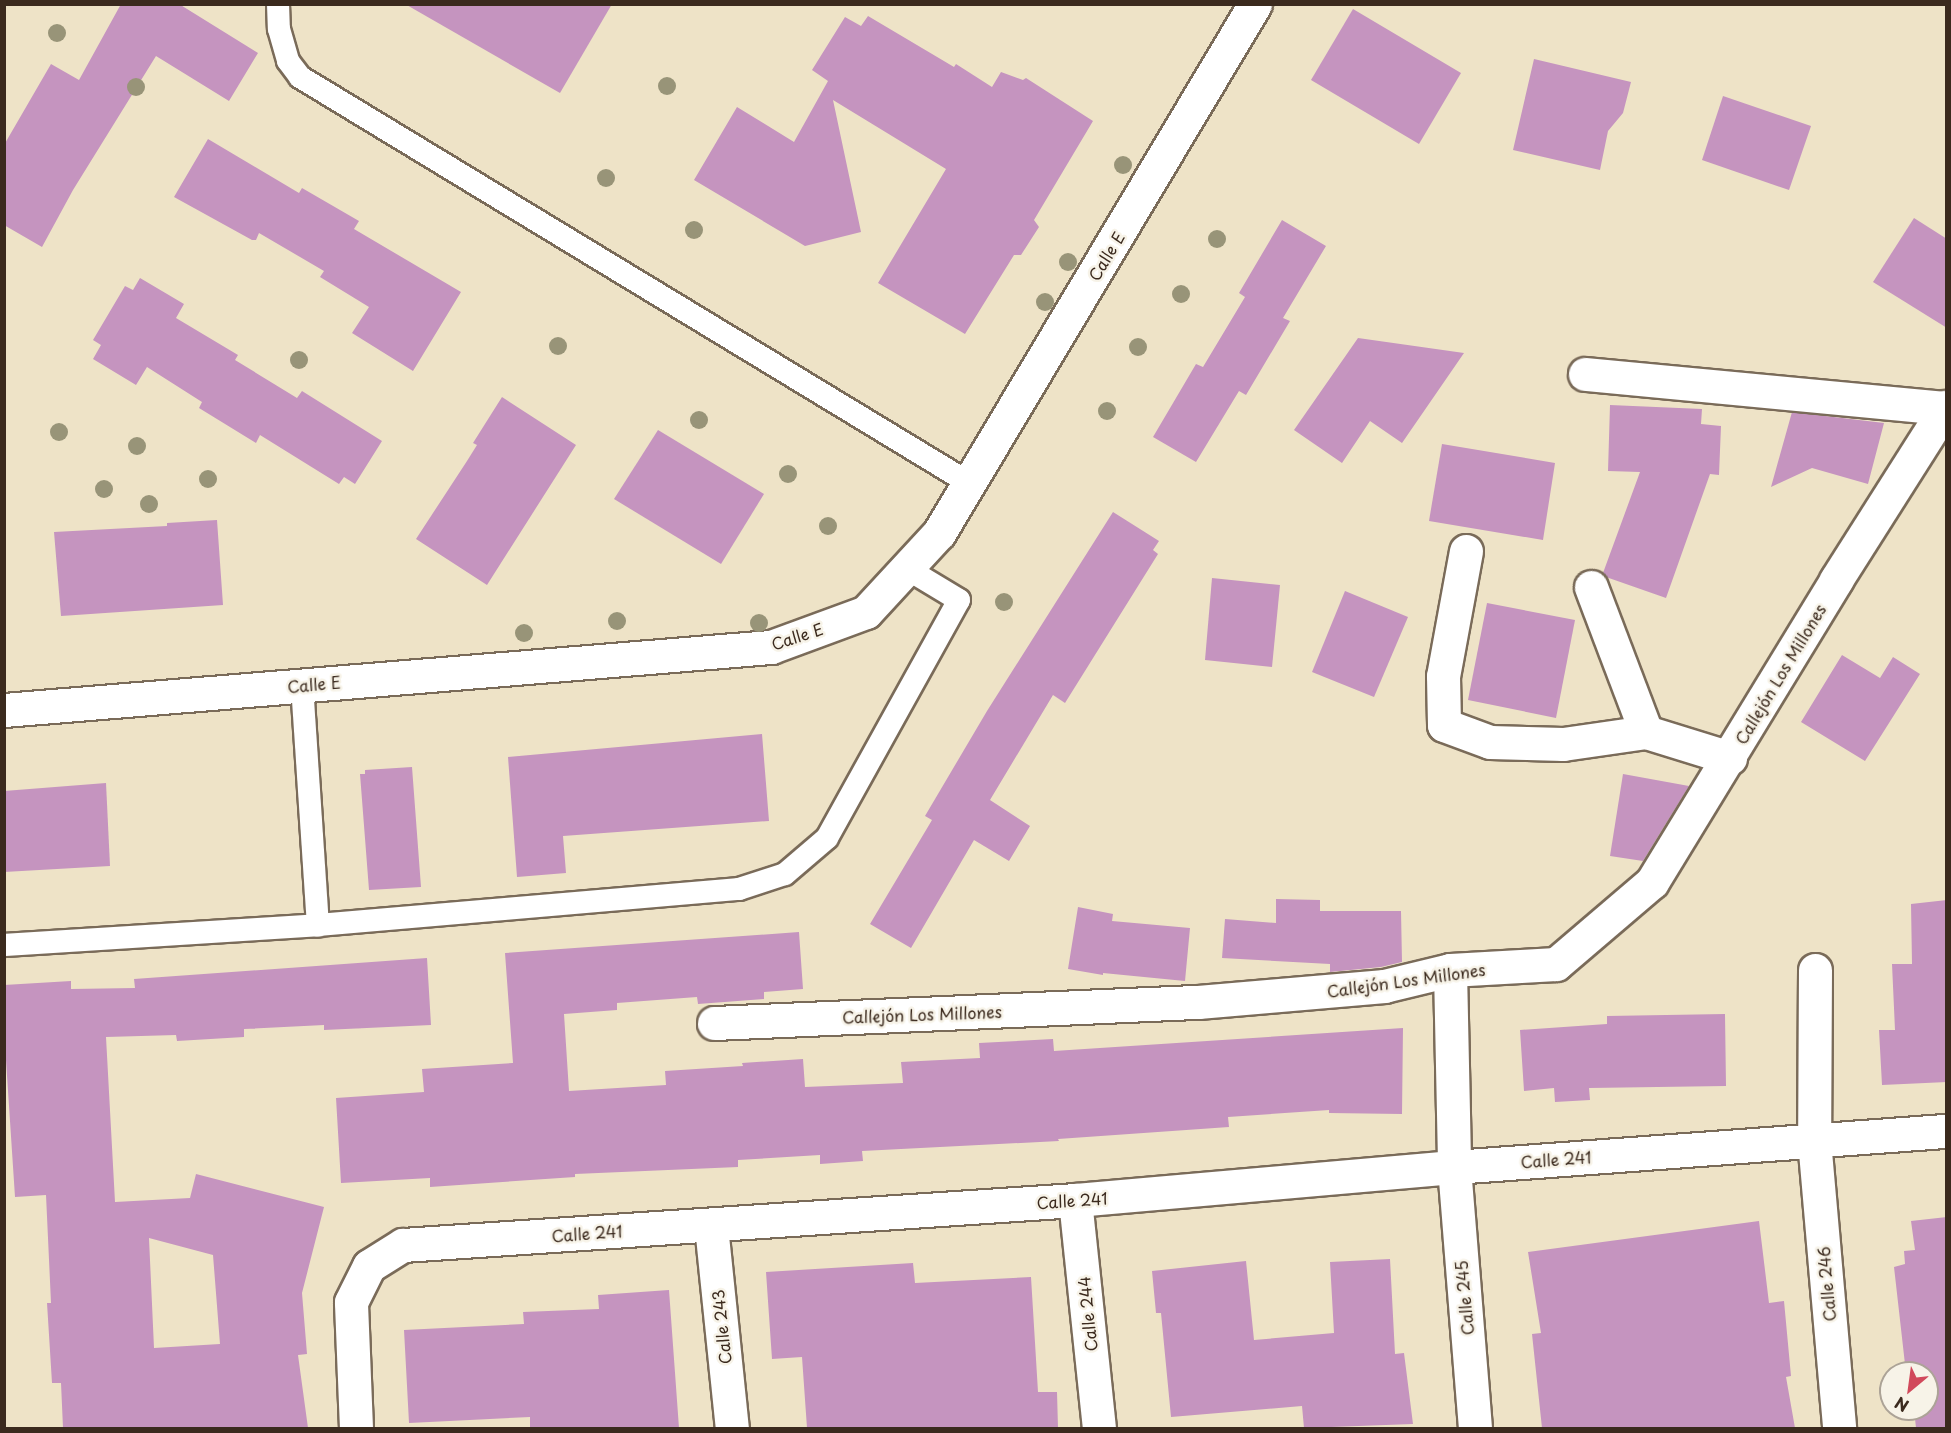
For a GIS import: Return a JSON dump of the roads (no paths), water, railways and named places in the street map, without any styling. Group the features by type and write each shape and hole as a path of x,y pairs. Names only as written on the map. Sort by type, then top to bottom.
{"street":[{"name":"Calle E","path":"4,710 771,647 866,612 939,533 1255,4"},
{"path":"1585,374 1946,407"},
{"name":"Callejón Los Millones","path":"714,1023 1198,1002 1384,986 1450,970 1556,964 1652,882 1730,758 1836,580 1946,407"},
{"path":"1466,551 1443,676 1444,725 1490,742 1563,744 1646,732 1730,758"},
{"path":"1591,586 1646,732"},
{"name":"Calle 245","path":"1450,970 1454,1167 1475,1428"},
{"name":"Calle 246","path":"1815,970 1814,1140 1839,1428"},
{"name":"Calle 241","path":"356,1428 351,1302 369,1266 403,1245 1075,1200 1454,1167 1947,1131"},
{"name":"Calle 244","path":"1075,1200 1098,1428"},
{"name":"Calle 243","path":"711,1226 732,1428"}],"lane":[{"path":"278,4 279,30 288,61 300,77 969,483"},
{"path":"4,945 318,925 739,889 785,874 827,838 959,600 906,568"},
{"path":"302,686 318,925"}]}
